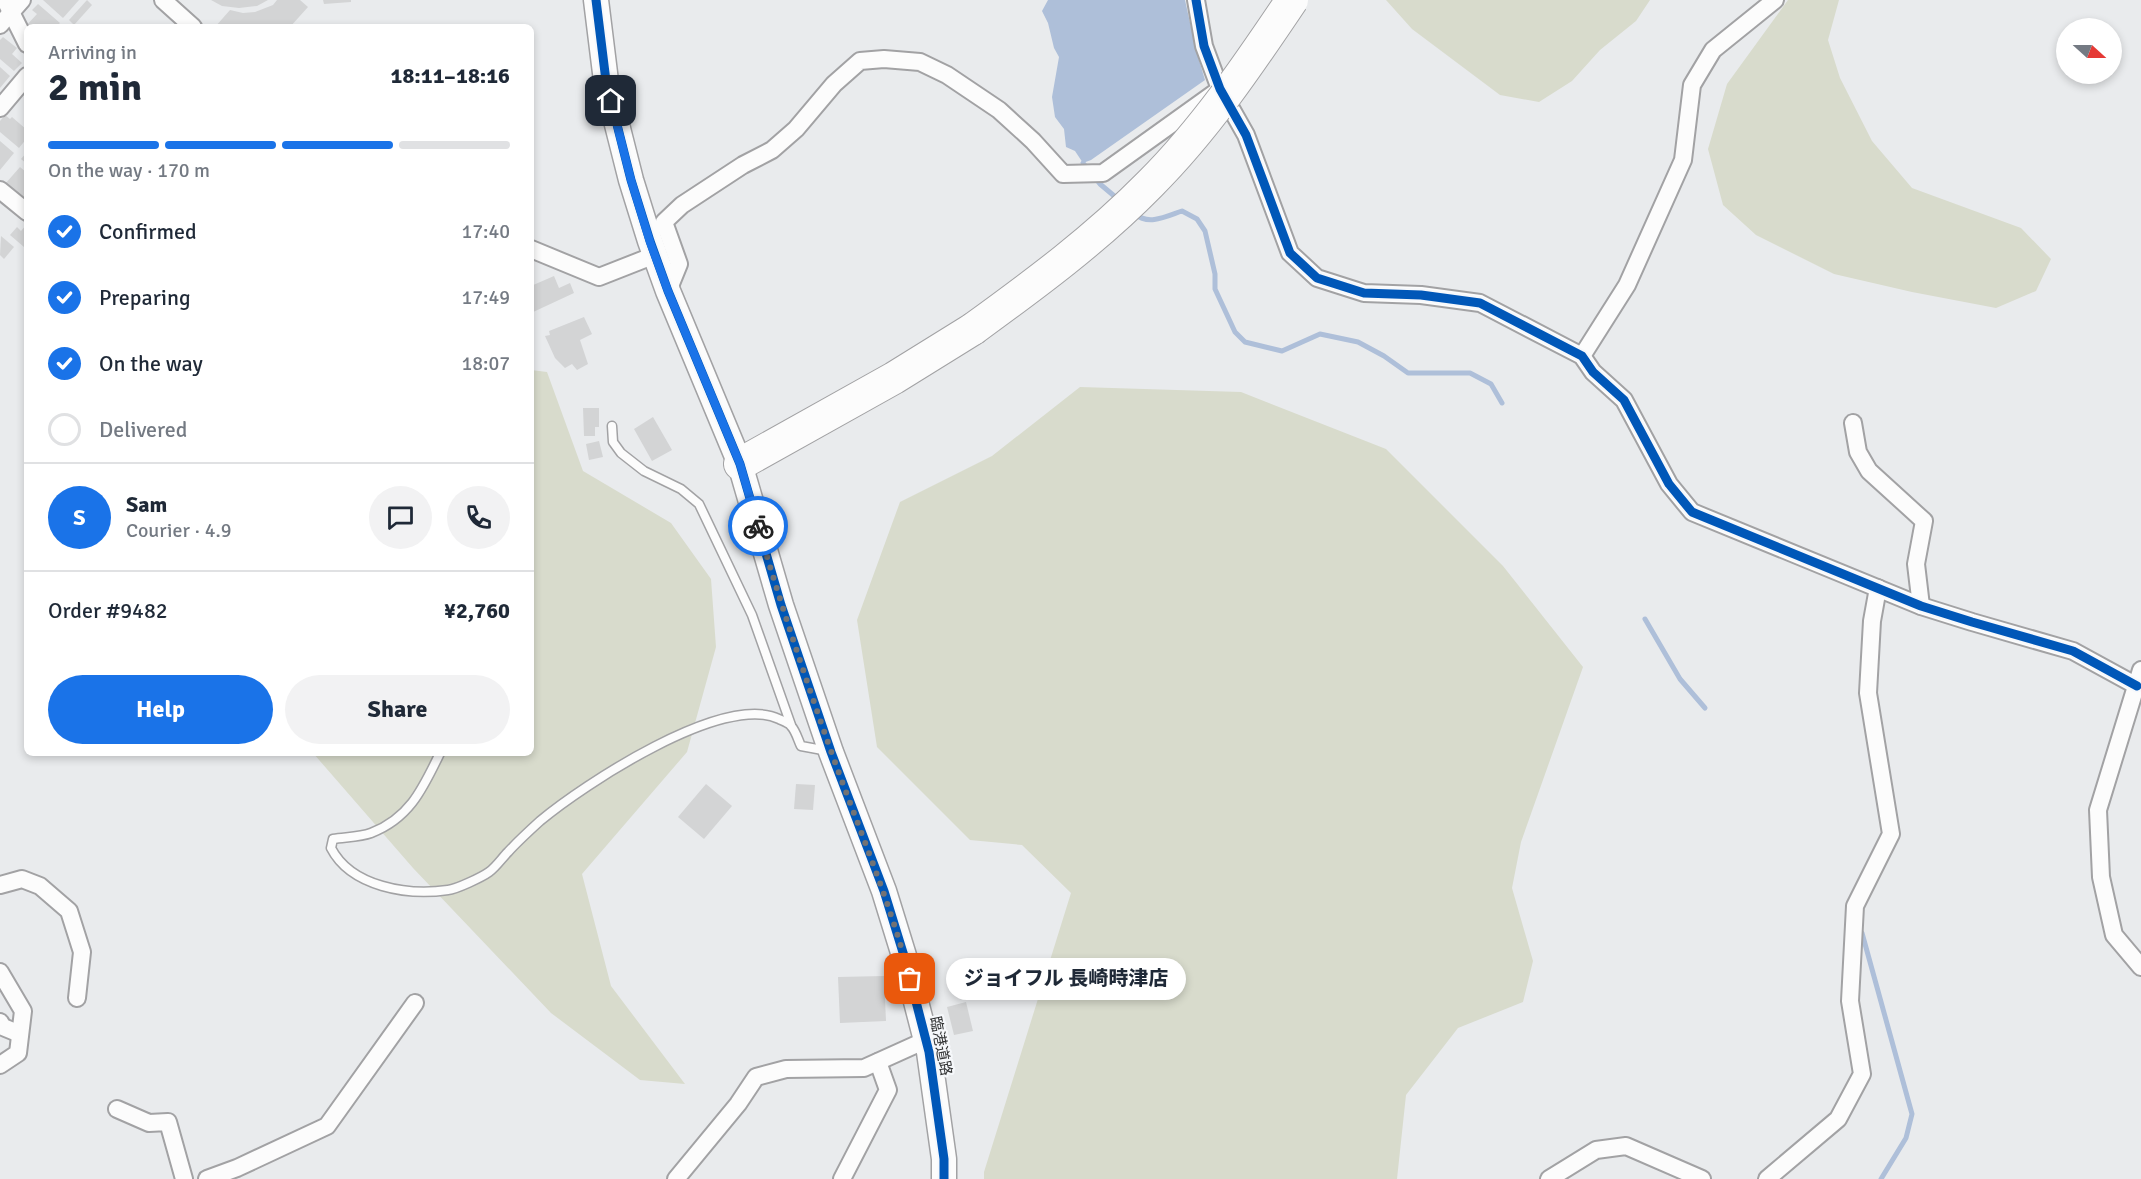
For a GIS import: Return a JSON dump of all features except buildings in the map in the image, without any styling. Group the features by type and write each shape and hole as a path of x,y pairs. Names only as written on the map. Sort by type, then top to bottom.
{"highway":[{"path":"740,464 894,378 973,329 1044,278 1098,233 1151,184 1204,124 1251,62 1292,0"}],"street":[{"path":"163,0 191,24"},
{"name":"臨港道路","path":"596,0 606,81 631,180 655,255 740,464 781,604 831,752 884,891 905,959 926,1040 944,1159 944,1179"},
{"path":"1196,0 1204,46 1220,89 1246,135 1290,253 1317,278 1364,293 1421,295 1480,303 1581,356 1593,372 1624,400 1669,484 1692,512 1921,606 2073,651 2139,678 2098,810 2101,877 2114,935 2141,967"},
{"path":"1581,356 1627,285 1683,160 1692,85 1713,50 1775,0"},
{"path":"0,25 13,4"},
{"path":"13,4 24,35"},
{"path":"668,291 679,264 664,222 682,205 743,165 772,150 796,129 834,84 860,62 884,59 920,62 947,75 999,110 1033,141 1063,174 1103,173 1220,89"},
{"path":"0,108 24,80"},
{"path":"0,190 24,210"},
{"path":"534,250 599,277 655,255"},
{"path":"1853,423 1858,452 1869,471 1924,521 1916,564 1921,606"},
{"path":"1767,1179 1838,1119 1862,1074 1850,1001 1855,906 1891,834 1868,693 1872,621 1878,588"},
{"path":"0,885 22,879 40,886 69,911 82,952 77,998"},
{"path":"0,972 23,1011 18,1053 0,1065"},
{"path":"207,1179 237,1168 327,1126 415,1003"},
{"path":"0,1022 3,1027 20,1034"},
{"path":"676,1179 738,1104 756,1077 786,1069 864,1068 926,1040"},
{"path":"842,1179 888,1090 878,1062"},
{"path":"117,1109 149,1123 168,1122 184,1179"},
{"path":"1549,1179 1596,1150 1626,1146 1702,1179"}],"lane":[{"path":"612,426 613,442 621,453 644,471 681,489 699,504 752,615 791,725 801,746 831,752"},
{"path":"439,756 422,791 405,813 370,833 333,839 331,848 336,859 359,878 385,886 418,891 450,890 489,872 542,819 591,783 646,750 714,722 749,715 770,715 791,725"}],"shaded area":[{"path":"1386,0 1650,0 1636,21 1600,50 1572,81 1539,102 1500,95 1412,29"},
{"path":"1788,0 1839,0 1828,40 1840,78 1872,141 1912,188 2021,228 2051,259 2036,291 1996,308 1834,274 1756,235 1723,205 1708,149 1727,84"},
{"path":"534,370 547,372 583,471 671,523 711,579 716,647 687,752 582,874 611,986 685,1084 640,1080 551,1013 413,868 316,756 534,756"},
{"path":"1080,387 1241,392 1386,449 1503,566 1583,667 1521,842 1512,888 1533,961 1523,1002 1458,1028 1406,1095 1397,1179 984,1179 984,1172 1071,893 1022,845 970,840 877,747 857,620 900,502 992,456"}],"water":[{"path":"1048,0 1185,0 1205,80 1091,160 1083,163 1075,151 1066,147 1064,129 1055,117 1052,97 1059,57 1042,11"}],"waterway":[{"path":"1083,163 1100,184 1119,200"},
{"path":"1135,214 1140,218 1152,220 1182,211 1197,219 1205,231 1215,274 1215,289 1235,332 1245,342 1282,351 1320,334 1358,342 1384,356 1408,373 1470,373 1491,384 1502,403"},
{"path":"1645,619 1680,679 1705,708"},
{"path":"1862,933 1912,1114 1906,1138 1881,1179"}],"cycle path":[{"path":"596,0 606,81 631,180 650,241 668,291 740,464 781,605 831,752 884,891 905,959 929,1052 944,1159 944,1179"},
{"path":"1196,0 1204,46 1220,89 1246,135 1290,253 1317,278 1364,293 1421,295 1480,303 1582,356 1593,372 1624,400 1669,484 1692,512 1921,606 2073,651 2137,686"}],"way so far":[{"path":"758,526 781,604 831,752 884,891 910,979"}],"place":[{"name":"ジョイフル 長崎時津店","path":"910,979"}],"route":[{"path":"611,101 650,242 740,464 758,526"}]}
